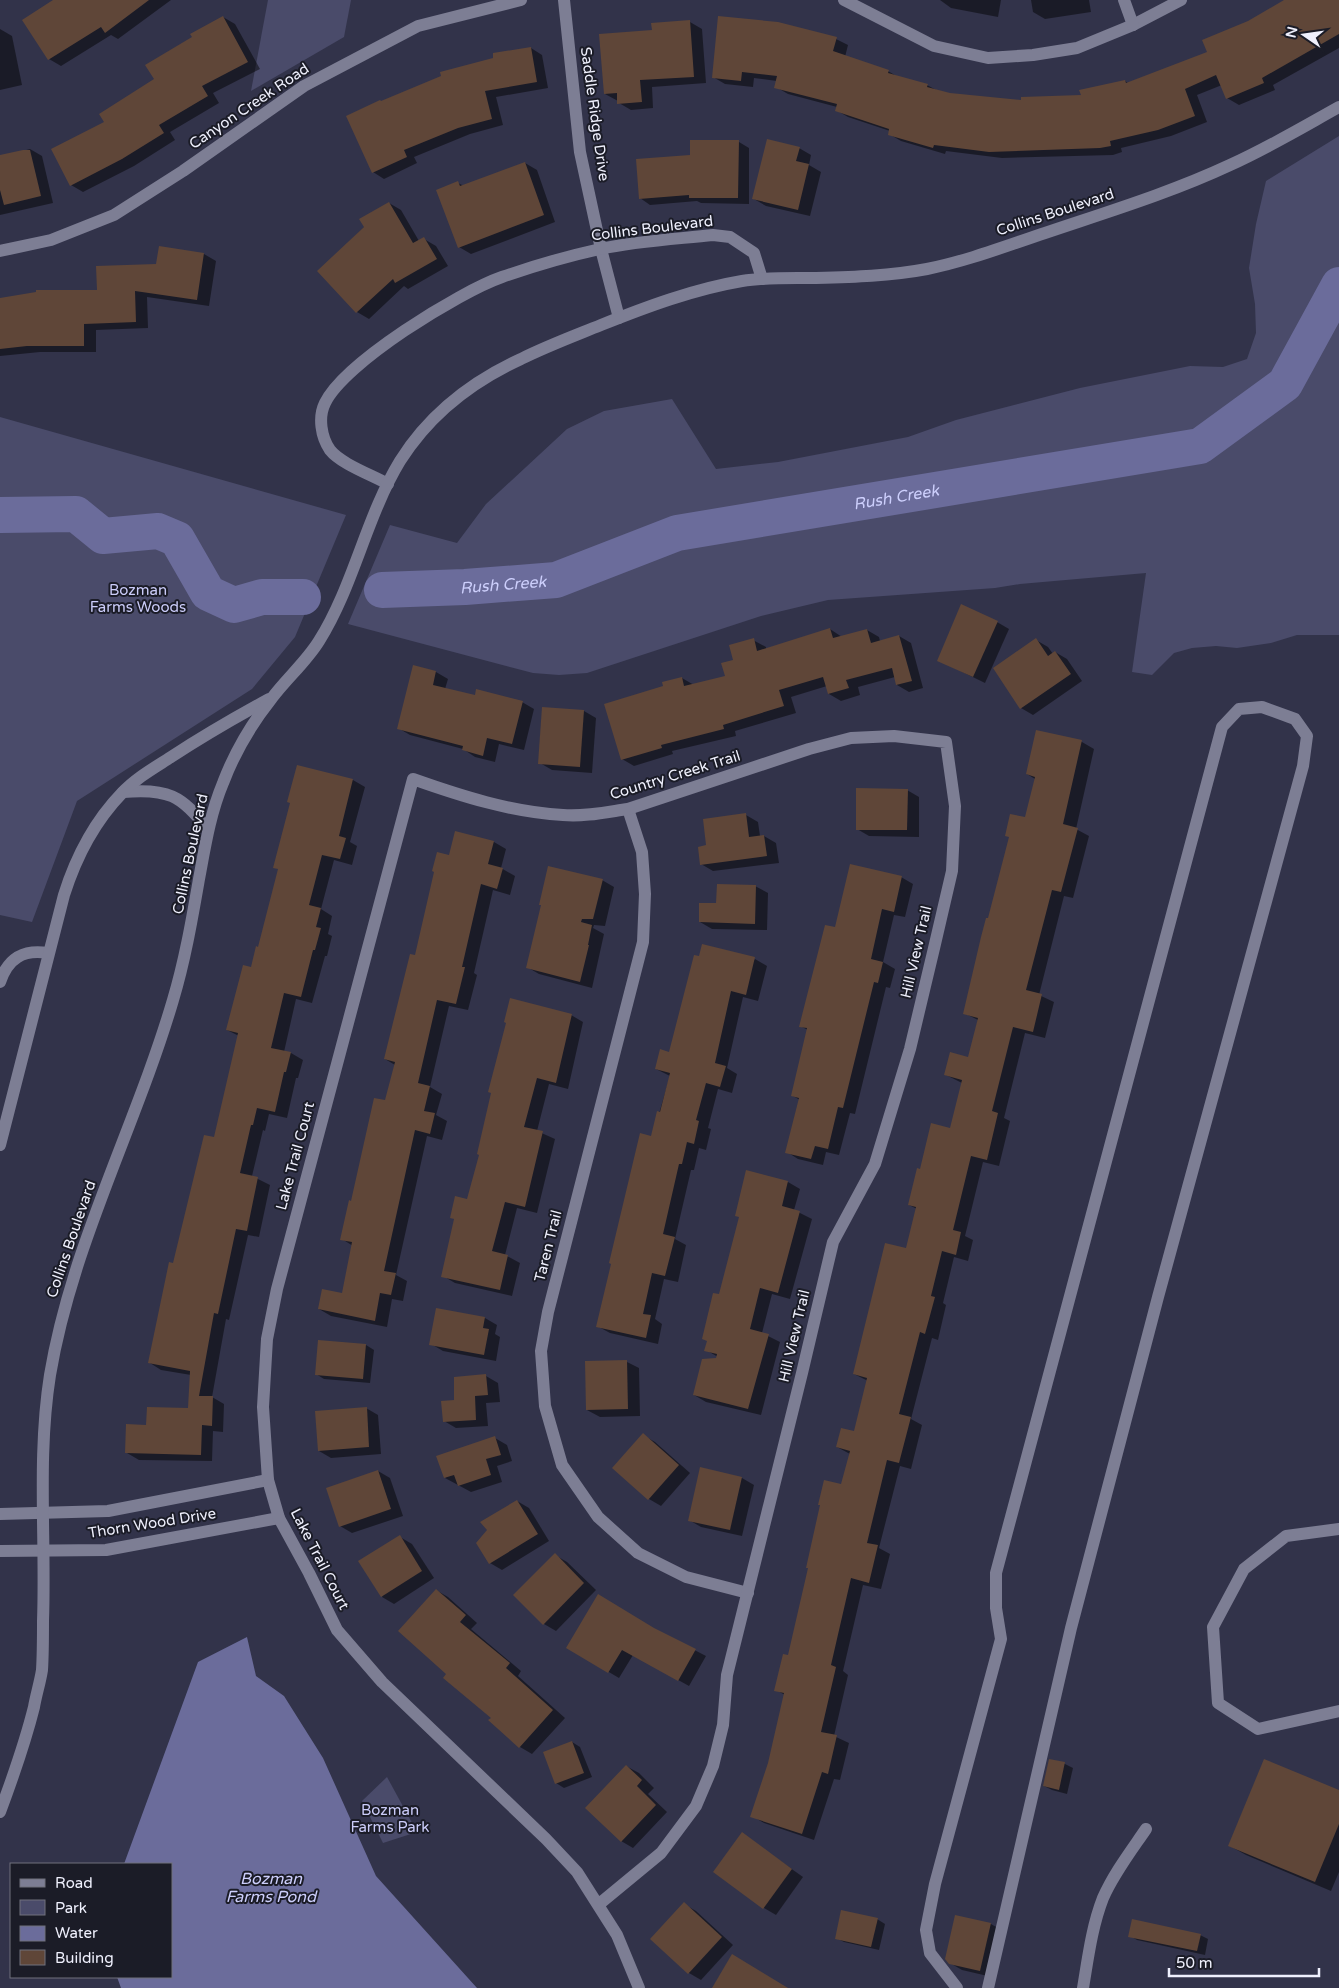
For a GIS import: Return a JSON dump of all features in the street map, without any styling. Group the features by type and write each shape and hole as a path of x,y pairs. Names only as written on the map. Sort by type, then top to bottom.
{"street":[{"name":"Canyon Creek Road","path":"0,251 51,240 114,215 183,171 304,86 418,26 521,0"},
{"name":"Saddle Ridge Drive","path":"564,0 580,152 600,249 619,318"},
{"path":"844,0 934,46 988,58 1032,55 1077,48 1133,25 1181,0"},
{"path":"1124,0 1133,25"},
{"name":"Collins Boulevard","path":"0,1812 24,1748 42,1672 44,1551 42,1514 46,1411 51,1373 61,1325 81,1256 150,1070 172,1003 188,942 208,830 223,782 232,762 272,698 304,663 328,624 388,484 401,460 430,424 468,389 517,360 619,318 678,297 732,283 762,279 885,275 949,264 1147,200 1262,151 1339,107"},
{"name":"Collins Boulevard","path":"388,484 340,459 328,446 321,418 324,404 332,391 354,369 388,342 427,316 464,295 500,278 600,249 713,235 730,237 754,253 762,279"},
{"name":"Collins Boulevard","path":"0,1145 48,953 71,872 82,848 108,809 123,792 142,776 185,748 272,698"},
{"path":"956,1988 930,1953 926,1930 935,1884 1001,1639 996,1608 996,1573 1222,727 1239,709 1262,707 1295,719 1307,736 1303,766 1158,1297 1071,1628 988,1988"},
{"name":"Country Creek Trail","path":"413,779 461,796 512,808 555,814 606,813 628,809 809,749 851,738 894,736 946,742"},
{"name":"Hill View Trail","path":"598,1905 661,1853 696,1806 713,1766 723,1725 727,1675 833,1242 875,1164 910,1049 936,944 952,871 955,806 946,742"},
{"name":"Lake Trail Court","path":"413,779 277,1289 267,1339 264,1407 268,1480 279,1518 310,1573 337,1630 382,1682 546,1839 577,1872 618,1935 639,1988"},
{"path":"123,792 156,791 169,794 195,812 208,830"},
{"name":"Taren Trail","path":"628,809 642,852 645,894 643,942 548,1312 541,1352 545,1406 562,1465 598,1517 638,1553 686,1577 748,1593"},
{"path":"0,982 11,962 21,954 37,951 48,953"},
{"name":"Thorn Wood Drive","path":"0,1514 108,1511 268,1480"},
{"name":"Thorn Wood Drive","path":"0,1551 106,1550 279,1518"},
{"path":"1339,1529 1286,1536 1244,1569 1213,1627 1218,1703 1258,1729 1339,1711"},
{"path":"1083,1988 1093,1930 1103,1898 1119,1868 1146,1829"}],"green space":[{"path":"268,0 351,0 344,37 251,91"},
{"path":"1339,136 1339,635 1297,635 1271,643 1237,648 1216,646 1192,648 1174,653 1152,675 1132,672 1146,573 1020,584 995,588 828,600 761,616 587,673 559,675 533,673 348,624 390,525 457,543 486,504 567,429 604,411 672,399 716,469 778,462 908,437 956,420 1080,388 1190,366 1223,367 1247,359 1256,333 1255,304 1249,268 1256,224 1266,181"},
{"name":"Bozman Farms Woods","path":"0,417 346,515 295,637 252,689 77,801 32,922 0,915"},
{"name":"Bozman Farms Park","path":"387,1777 417,1832 383,1843 362,1801"}],"water":[{"name":"Bozman Farms Pond","path":"247,1637 256,1676 284,1696 323,1758 376,1876 477,1988 121,1988 117,1978 172,1978 172,1863 124,1863 198,1662"}],"building":[{"path":"53,0 149,0 105,33 101,27 48,60 22,20"},
{"path":"1284,0 1339,0 1339,34 1262,78 1264,83 1226,99 1216,75 1185,89 1195,116 1158,130 1110,141 1111,146 1100,148 989,152 934,145 933,148 888,135 889,129 835,111 837,104 774,88 777,76 742,72 741,81 712,78 718,16 778,22 837,37 833,51 889,70 888,73 928,84 927,87 950,93 1021,100 1021,97 1081,95 1079,90 1125,80 1126,83 1207,52 1202,40 1248,21"},
{"path":"223,16 248,62 202,86 208,96 159,125 164,133 122,159 70,186 51,149 104,122 99,114 154,79 145,65 192,37 190,34"},
{"path":"690,20 694,77 640,80 642,102 617,104 617,93 604,94 599,34 652,30 651,23"},
{"path":"531,47 537,82 485,91 492,119 458,128 404,150 407,157 372,173 346,116 380,100 441,76 440,72 493,58 493,53"},
{"path":"767,139 800,147 796,161 809,164 798,210 752,199"},
{"path":"690,140 739,140 738,198 689,198 689,195 639,199 636,159 690,155"},
{"path":"30,150 41,196 4,205 0,190 0,155"},
{"path":"525,162 544,215 458,248 436,190 458,181 460,186"},
{"path":"389,202 413,243 424,237 437,259 395,283 393,279 356,313 317,271 364,227 359,219"},
{"path":"159,246 204,253 197,300 135,291 136,322 84,324 84,346 27,346 0,349 0,298 36,292 36,290 97,290 96,266 156,264"},
{"path":"961,604 998,621 973,677 937,661"},
{"path":"830,628 833,638 867,629 871,643 899,635 912,681 896,685 892,668 846,680 849,688 828,694 823,677 779,690 784,706 723,725 724,729 661,745 662,748 621,760 604,704 663,686 662,682 682,677 684,686 725,676 721,663 733,660 729,645 754,638 757,651"},
{"path":"1036,638 1048,656 1055,651 1071,674 1020,709 993,668"},
{"path":"413,665 436,671 433,685 475,695 476,689 523,701 512,744 487,738 483,756 462,750 463,746 397,729"},
{"path":"542,707 584,710 580,767 538,764"},
{"path":"1036,730 1082,740 1063,824 1078,828 1061,892 1052,890 1026,990 1042,994 1033,1032 1013,1027 992,1111 998,1113 987,1160 971,1156 953,1230 961,1232 956,1255 942,1251 931,1296 935,1297 925,1334 920,1332 899,1414 911,1417 899,1463 887,1460 867,1543 878,1545 869,1583 851,1578 831,1665 836,1667 821,1732 837,1735 828,1774 822,1772 802,1834 750,1817 768,1763 784,1693 774,1691 783,1654 788,1655 808,1568 806,1568 824,1480 841,1484 850,1451 836,1447 841,1428 854,1431 867,1378 853,1374 885,1243 906,1248 916,1207 908,1205 917,1168 920,1169 931,1123 950,1128 962,1080 944,1075 950,1052 968,1057 978,1018 963,1014 981,937 986,918 988,918 1009,837 1005,836 1010,814 1025,817 1035,777 1026,774"},
{"path":"297,765 353,779 339,836 346,838 340,859 322,855 309,905 321,908 316,927 321,928 315,950 313,950 301,997 284,993 271,1048 291,1052 286,1072 284,1072 275,1112 257,1108 253,1125 251,1125 240,1173 258,1177 247,1231 236,1229 218,1314 214,1313 199,1396 213,1396 212,1426 202,1425 201,1455 125,1453 126,1424 146,1425 147,1407 188,1408 190,1371 148,1363 169,1262 173,1263 204,1135 214,1137 238,1033 226,1030 243,965 251,967 256,946 258,947 278,869 273,868 290,803 287,802"},
{"path":"856,788 908,789 907,830 856,830"},
{"path":"746,813 749,837 764,835 767,856 700,865 698,847 706,845 703,819"},
{"path":"455,831 494,841 488,864 503,868 497,889 481,884 462,967 465,967 456,1004 437,1000 418,1083 430,1086 424,1111 435,1113 430,1134 415,1130 384,1271 396,1273 391,1295 380,1293 375,1321 318,1309 322,1289 342,1293 352,1242 340,1240 349,1200 351,1201 374,1098 385,1100 395,1062 384,1059 410,954 415,955 437,852 449,855"},
{"path":"850,864 902,876 894,912 882,909 871,959 883,962 878,983 874,982 843,1108 838,1107 828,1149 815,1146 811,1159 785,1153 799,1098 791,1096 807,1028 799,1027 825,925 835,927"},
{"path":"548,866 603,879 593,919 582,919 581,922 592,925 580,982 526,968"},
{"path":"717,884 756,885 755,924 699,922 699,903 716,903"},
{"path":"702,944 755,957 746,995 731,991 715,1063 726,1066 720,1087 706,1083 696,1120 699,1121 694,1144 687,1142 682,1164 679,1164 663,1234 675,1237 665,1276 652,1273 643,1314 651,1315 646,1338 596,1327 640,1133 651,1136 657,1111 660,1112 670,1073 655,1069 660,1049 669,1052 694,955 699,956"},
{"path":"510,998 572,1014 556,1083 537,1078 524,1127 543,1131 525,1207 505,1202 492,1251 508,1255 500,1290 441,1277 454,1219 450,1218 455,1196 467,1199 479,1155 477,1154 491,1093 488,1092 506,1023 504,1022"},
{"path":"746,1170 788,1181 782,1206 800,1211 778,1293 760,1288 750,1329 769,1334 748,1409 693,1395 702,1359 716,1358 717,1354 704,1351 707,1341 702,1339 713,1293 719,1294 739,1217 735,1216"},
{"path":"436,1308 485,1317 483,1328 489,1329 484,1355 429,1345"},
{"path":"318,1340 366,1344 363,1379 315,1375"},
{"path":"627,1360 628,1409 586,1410 585,1361"},
{"path":"486,1374 488,1395 475,1396 476,1420 443,1422 441,1401 454,1400 454,1377"},
{"path":"367,1407 369,1447 318,1451 315,1411"},
{"path":"643,1433 679,1465 648,1500 612,1468"},
{"path":"495,1436 501,1455 486,1459 491,1475 458,1486 454,1475 444,1478 436,1456"},
{"path":"700,1467 742,1477 730,1530 688,1521"},
{"path":"378,1470 391,1509 339,1527 326,1488"},
{"path":"517,1500 538,1534 489,1564 476,1543 487,1530 480,1522"},
{"path":"400,1535 422,1571 381,1597 358,1561"},
{"path":"555,1553 584,1583 543,1625 513,1595"},
{"path":"436,1589 466,1615 460,1622 510,1663 506,1668 553,1710 519,1748 488,1720 491,1718 443,1678 446,1674 398,1631"},
{"path":"598,1594 654,1628 696,1649 678,1681 622,1650 608,1673 566,1648"},
{"path":"572,1741 584,1773 555,1784 543,1752"},
{"path":"1049,1759 1065,1762 1059,1790 1043,1786"},
{"path":"1264,1759 1339,1790 1339,1824 1315,1882 1228,1846"},
{"path":"626,1765 642,1780 637,1786 656,1805 621,1842 585,1808"},
{"path":"742,1832 792,1869 763,1909 713,1872"},
{"path":"684,1902 722,1937 688,1974 650,1939"},
{"path":"841,1910 878,1918 871,1947 835,1939"},
{"path":"955,1915 991,1923 980,1971 949,1964 945,1959"},
{"path":"1132,1919 1201,1934 1197,1951 1128,1937"},
{"path":"732,1954 788,1988 712,1988"}],"waterway":[{"name":"Rush Creek","path":"382,590 465,587 556,580 677,533 1200,446 1285,384 1339,285"},
{"name":"Rush Creek","path":"0,515 76,514 103,536 158,531 177,539 208,593 234,605 262,597 303,597"}]}
